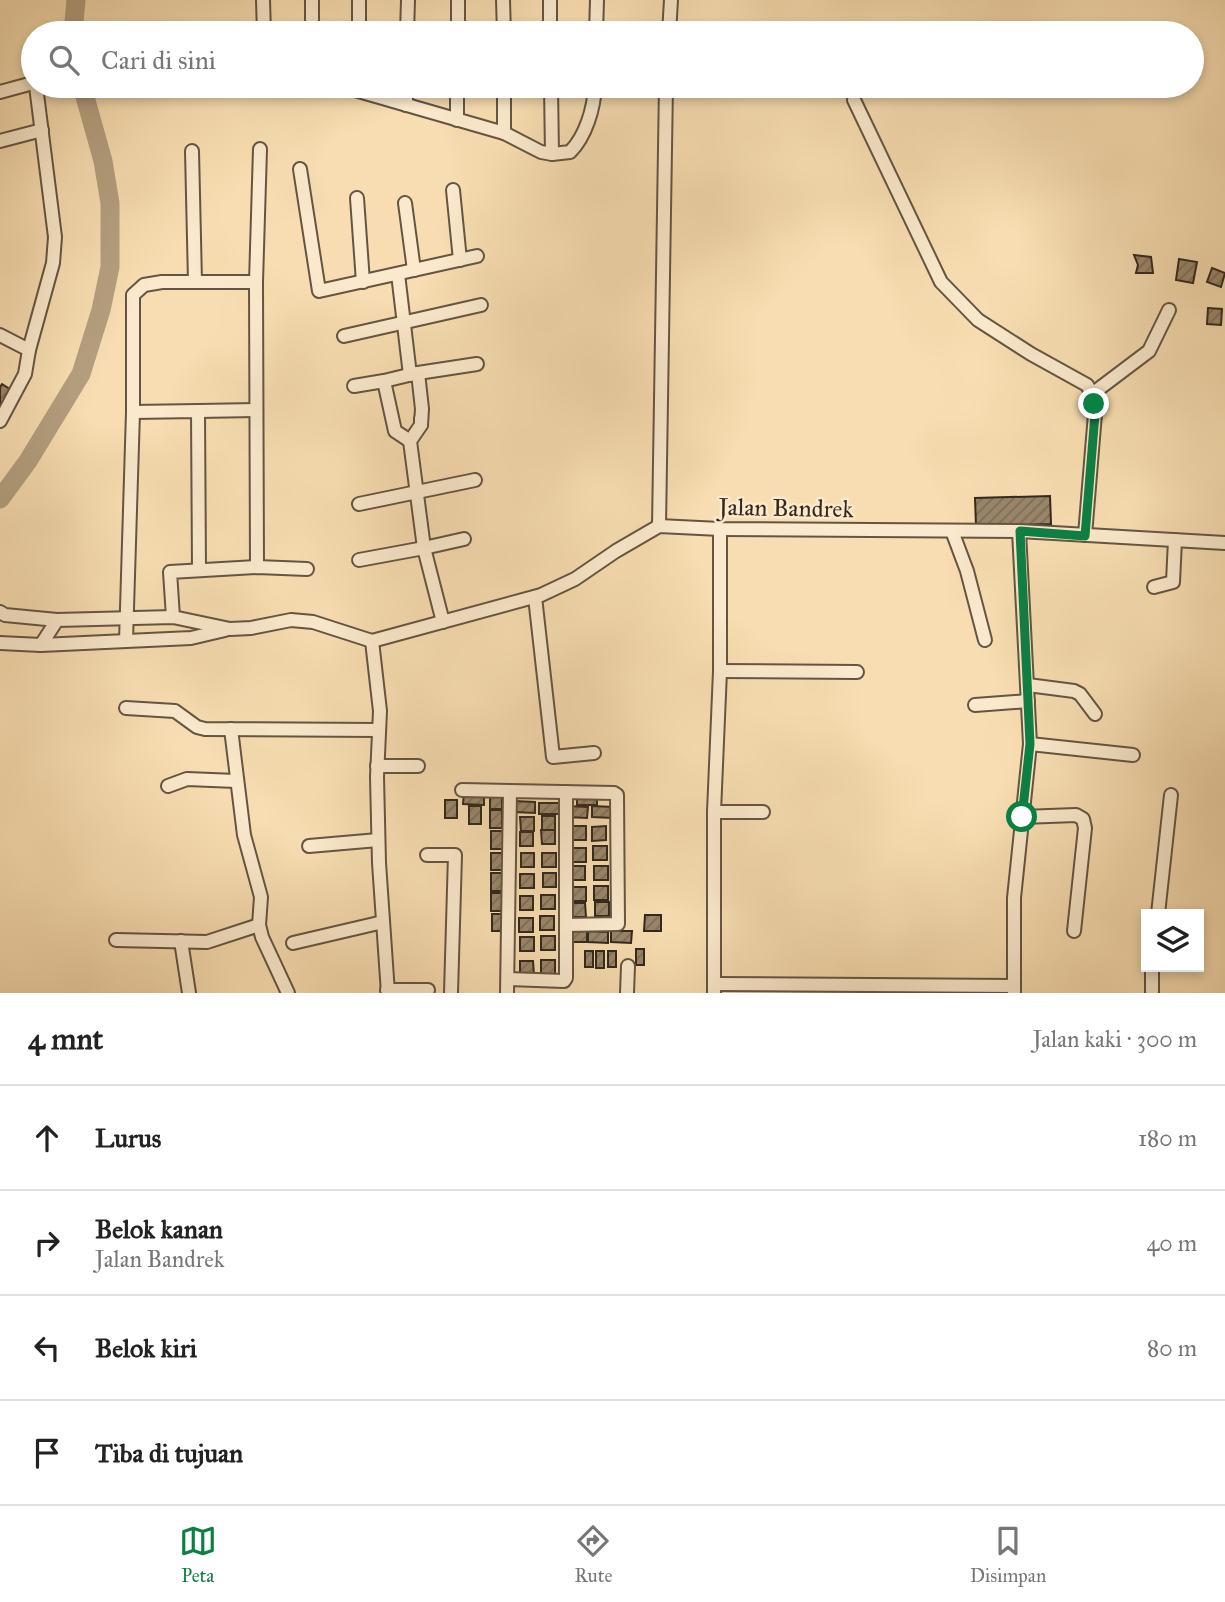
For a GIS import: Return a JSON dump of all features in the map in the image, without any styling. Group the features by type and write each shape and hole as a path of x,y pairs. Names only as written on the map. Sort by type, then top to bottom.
{"street":[{"path":"263,0 264,21"},
{"path":"312,0 312,21"},
{"path":"359,0 359,21"},
{"path":"407,21 408,0"},
{"path":"458,0 458,21"},
{"path":"503,0 504,21"},
{"path":"550,0 550,21"},
{"path":"596,21 597,0"},
{"path":"670,21 671,0"},
{"path":"0,92 21,88"},
{"path":"0,421 25,373 53,263 55,237 37,98"},
{"path":"386,98 504,133 541,152 552,154 570,152 577,145 594,98"},
{"path":"406,98 406,105"},
{"path":"457,98 457,120"},
{"path":"504,98 504,133"},
{"path":"551,98 552,154"},
{"path":"0,643 41,645 191,639 230,629 291,620 313,622 372,641 535,597 575,579 659,526 666,98"},
{"path":"853,100 941,282 978,320 1031,354 1087,384 1092,394 1095,414 1085,536"},
{"path":"0,141 41,130"},
{"path":"257,567 256,282 260,149"},
{"path":"192,151 195,282"},
{"path":"300,169 319,291 477,256"},
{"path":"453,190 460,260"},
{"path":"358,198 363,282"},
{"path":"405,203 414,271"},
{"path":"398,274 404,324 422,409 421,421 410,441 424,548 443,622"},
{"path":"126,641 134,295 144,285 256,282"},
{"path":"344,336 481,306"},
{"path":"1092,394 1149,351 1169,310"},
{"path":"0,335 29,349"},
{"path":"354,386 477,364"},
{"path":"384,381 395,431 410,441"},
{"path":"133,412 256,410"},
{"path":"198,411 199,569"},
{"path":"359,504 475,480"},
{"name":"Jalan Bandrek","path":"659,526 720,529 1020,531 1225,543"},
{"path":"720,529 720,671 714,812 714,988 1014,989 1014,898 1030,744 1020,531"},
{"path":"952,531 967,571 985,640"},
{"path":"359,560 464,539"},
{"path":"1154,587 1173,582 1175,540"},
{"path":"173,617 170,572 257,567 307,569"},
{"path":"535,597 553,757 594,753"},
{"path":"0,612 57,620 173,617 230,629"},
{"path":"41,645 57,620"},
{"path":"372,641 380,711 377,766 378,840 387,992 428,990"},
{"path":"720,671 857,672"},
{"path":"1028,685 1074,691 1080,694 1095,714"},
{"path":"975,705 1028,702"},
{"path":"126,708 175,711 197,727 379,730"},
{"path":"231,729 244,835 261,897 259,925 288,993"},
{"path":"1030,744 1133,755"},
{"path":"377,766 418,766"},
{"path":"168,786 187,779 236,781"},
{"path":"462,790 617,795 618,924 566,925"},
{"path":"510,791 507,986 566,979 566,792"},
{"path":"1159,909 1171,795"},
{"path":"714,812 763,813"},
{"path":"1022,817 1076,815 1083,819 1085,828 1074,931"},
{"path":"309,846 378,840"},
{"path":"427,855 454,855 451,993"},
{"path":"293,943 383,922"},
{"path":"116,940 207,942 259,925"},
{"path":"181,941 188,993"},
{"path":"627,993 628,967"},
{"path":"1152,972 1152,993"}],"building":[{"path":"1134,255 1151,257 1153,273 1136,273 1138,265"},
{"path":"1179,259 1197,262 1193,283 1176,280"},
{"path":"1212,268 1225,273 1221,287 1207,282"},
{"path":"1208,308 1222,309 1221,325 1207,324"},
{"path":"2,384 13,391 0,410 0,387"},
{"path":"1050,496 1051,524 976,526 975,498"},
{"path":"490,792 502,792 502,809 490,809"},
{"path":"464,793 484,793 484,805 463,804"},
{"path":"577,794 597,794 597,805 577,805"},
{"path":"445,800 457,800 457,818 445,818"},
{"path":"514,801 535,802 535,813 514,812"},
{"path":"539,803 560,803 560,814 539,814"},
{"path":"469,806 481,806 481,824 469,824"},
{"path":"567,806 588,807 587,818 567,817"},
{"path":"592,806 613,807 613,818 592,817"},
{"path":"490,810 502,810 502,828 490,828"},
{"path":"542,816 555,816 555,830 542,830"},
{"path":"520,817 534,817 534,831 521,831"},
{"path":"572,826 586,826 586,840 572,840"},
{"path":"606,826 606,840 592,841 592,827"},
{"path":"541,830 555,830 555,844 542,844"},
{"path":"491,831 503,831 503,849 491,849"},
{"path":"520,832 533,832 533,846 520,846"},
{"path":"593,846 607,846 607,860 593,860"},
{"path":"572,848 586,848 586,862 572,862"},
{"path":"491,853 502,853 502,870 491,870"},
{"path":"521,853 534,853 534,867 521,867"},
{"path":"542,853 556,853 556,867 542,867"},
{"path":"571,866 585,866 585,880 571,880"},
{"path":"594,866 608,866 608,880 594,880"},
{"path":"491,873 503,873 503,891 491,891"},
{"path":"543,873 556,873 556,887 543,887"},
{"path":"520,874 534,874 534,888 520,888"},
{"path":"594,886 608,886 608,900 594,900"},
{"path":"572,887 586,887 586,901 572,901"},
{"path":"491,893 503,893 503,911 491,911"},
{"path":"541,895 555,895 555,909 541,909"},
{"path":"520,896 533,896 533,910 520,910"},
{"path":"595,902 609,902 609,916 595,916"},
{"path":"572,903 585,903 586,917 572,917"},
{"path":"492,914 504,914 504,931 492,931"},
{"path":"645,915 661,915 661,931 644,931"},
{"path":"540,916 554,916 554,930 540,930"},
{"path":"519,918 533,918 533,932 519,932"},
{"path":"567,931 587,931 587,942 567,942"},
{"path":"588,931 608,932 608,943 588,942"},
{"path":"611,931 632,931 631,943 611,942"},
{"path":"541,936 555,936 555,950 541,950"},
{"path":"520,937 534,937 534,951 520,951"},
{"path":"636,949 644,949 644,965 636,965"},
{"path":"585,951 593,951 593,967 585,967"},
{"path":"596,951 604,951 604,968 596,968"},
{"path":"608,951 616,951 616,967 608,967"},
{"path":"541,960 555,960 555,974 541,974"},
{"path":"520,961 533,961 534,975 520,975"}],"waterway":[{"path":"74,21 76,0"},
{"path":"0,499 28,461 81,374 101,310 110,267 110,203 103,161 85,98"}],"route":[{"path":"1022,817 1030,744 1020,531 1085,536 1094,404"}]}
